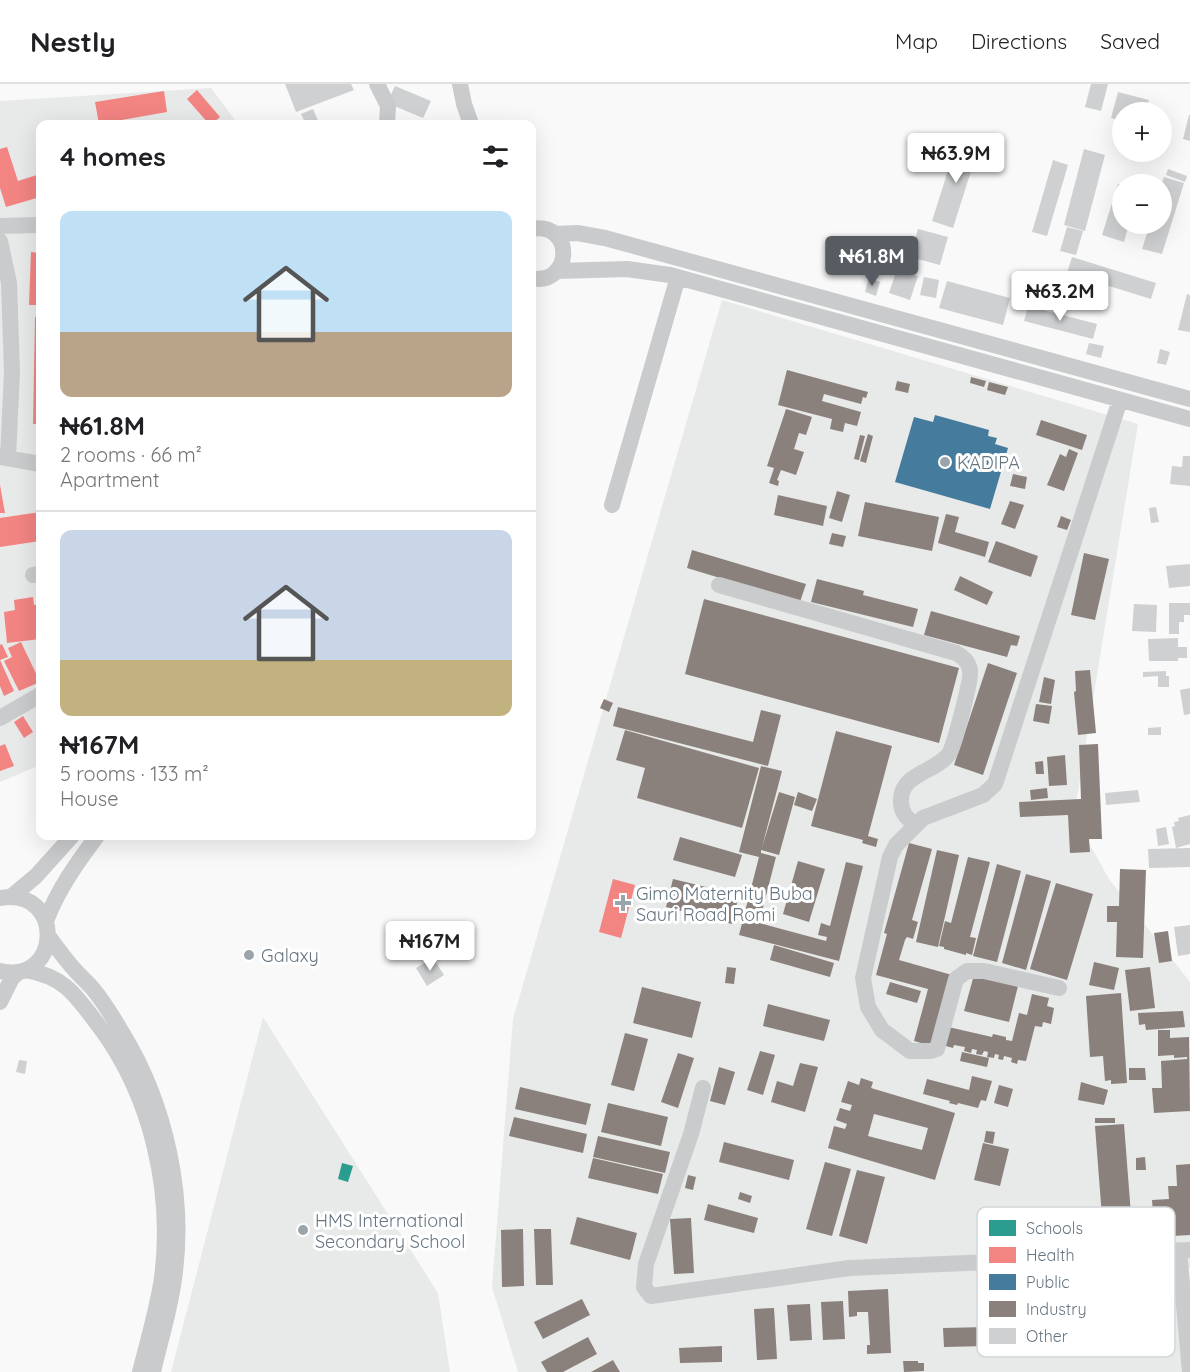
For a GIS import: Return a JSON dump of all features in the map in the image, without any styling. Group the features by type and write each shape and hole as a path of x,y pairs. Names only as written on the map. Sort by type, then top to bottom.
{"street":[{"path":"376,84 388,106 387,120"},
{"path":"460,84 470,120"},
{"path":"0,226 36,225"},
{"path":"536,278 550,276 556,271 564,256 563,247 540,227"},
{"path":"540,227 604,238 1190,399"},
{"path":"0,241 9,283 12,372 4,457 36,463"},
{"path":"556,271 627,269 647,270 678,277 1190,419"},
{"path":"612,505 678,277"},
{"path":"1059,988 984,971 967,971 956,979 936,1049 931,1052 910,1051 882,1030 868,1007 863,978 890,857 896,845 923,818 983,795 995,784 1120,400"},
{"path":"719,585 956,653 965,659 970,670 970,683 949,753 907,783 901,793 905,818 916,825"},
{"path":"2,712 36,697"},
{"path":"5,897 36,876 68,840"},
{"path":"0,1002 12,978 42,957 54,901 94,840"},
{"path":"5,897 20,898 36,906 47,929 73,969 93,989 124,1035 156,1105 173,1178 177,1212 177,1246 174,1280 153,1372"},
{"path":"0,971 39,972 58,980 76,996 108,1038 129,1074 144,1109 161,1180 164,1246 161,1279 140,1372"},
{"path":"703,1088 691,1134 646,1264 644,1287 651,1296 849,1268 977,1263"},
{"path":"1185,1250 1190,1372"}],"shaded area":[{"path":"211,88 235,120 36,120 36,767 0,782 0,101"},
{"path":"722,300 1138,424 1074,816 1109,879 1190,982 1190,1268 1185,1269 1190,1372 518,1372 492,1287 513,1019"},
{"name":"HMS International Secondary School","path":"263,1017 438,1293 450,1372 171,1372"}],"building: Schools":[{"path":"342,1163 353,1166 348,1182 338,1179"}],"building: Health":[{"path":"197,90 220,117 217,120 205,120 187,99"},
{"path":"164,91 167,112 122,120 98,120 95,102"},
{"path":"7,147 18,181 36,175 36,198 6,207 0,188 0,149"},
{"path":"31,252 36,253 36,305 29,305"},
{"path":"35,317 36,317 36,424 33,424"},
{"path":"0,485 5,513 0,513"},
{"path":"36,513 36,542 0,547 0,518"},
{"path":"33,597 34,605 36,605 36,639 7,643 4,612 15,610 14,600"},
{"path":"21,642 36,674 36,684 19,691 4,661 12,657 8,648"},
{"path":"2,644 8,657 0,660 0,645"},
{"path":"0,660 14,691 4,696 0,686"},
{"path":"23,716 33,732 24,738 14,722"},
{"path":"5,744 14,766 0,771 0,746"},
{"path":"613,879 635,885 621,938 599,932"}],"building: Public":[{"path":"935,415 989,430 988,436 997,438 995,444 1008,448 990,509 895,482 914,417 933,422"}],"building: Industry":[{"path":"787,370 868,392 861,404 824,394 822,401 861,412 857,426 845,423 843,432 830,429 832,419 778,405"},
{"path":"971,377 986,381 984,387 970,383"},
{"path":"897,381 910,384 908,393 895,390"},
{"path":"989,382 1008,387 1005,395 987,390"},
{"path":"786,409 812,417 806,435 799,433 794,449 804,452 796,475 781,470 777,480 779,481 778,486 769,483 774,468 767,466"},
{"path":"1041,420 1087,435 1082,450 1036,435"},
{"path":"868,434 873,436 866,463 860,461"},
{"path":"860,435 865,436 859,460 854,459"},
{"path":"1069,449 1078,453 1064,491 1047,485 1060,454 1066,457"},
{"path":"1013,474 1027,477 1025,489 1010,486"},
{"path":"837,491 850,495 842,522 829,518"},
{"path":"778,495 827,506 823,526 774,515"},
{"path":"1010,501 1024,505 1015,529 1001,524"},
{"path":"865,502 939,517 932,551 858,536"},
{"path":"946,514 959,517 955,532 989,542 985,557 938,543"},
{"path":"1061,516 1071,520 1067,530 1057,527"},
{"path":"832,533 846,536 843,547 829,544"},
{"path":"996,541 1038,556 1031,577 988,562"},
{"path":"692,550 806,584 800,602 687,568"},
{"path":"1084,553 1109,559 1095,620 1071,615"},
{"path":"960,576 993,592 987,605 954,590"},
{"path":"817,579 864,591 863,595 918,609 913,627 811,602"},
{"path":"704,599 959,668 939,743 685,674"},
{"path":"931,611 1020,636 1017,646 1011,645 1007,657 924,635"},
{"path":"988,663 1017,673 983,775 954,765"},
{"path":"1090,670 1096,733 1078,735 1074,692 1076,691 1075,671"},
{"path":"1044,677 1055,680 1051,704 1039,702"},
{"path":"604,699 613,703 609,712 600,708"},
{"path":"1036,704 1052,706 1049,724 1033,721"},
{"path":"618,707 753,742 761,710 781,715 768,766 613,726"},
{"path":"625,730 759,768 742,828 637,798 645,768 616,760"},
{"path":"836,731 892,746 868,836 878,839 876,847 862,843 863,840 811,826"},
{"path":"1098,744 1102,839 1089,839 1090,852 1070,853 1068,815 1020,817 1019,802 1081,799 1079,745"},
{"path":"1065,755 1067,785 1049,786 1047,757"},
{"path":"1043,761 1044,774 1036,774 1035,762"},
{"path":"761,766 782,771 762,847 779,792 795,797 779,855 761,850 761,853 776,857 759,923 826,941 827,937 818,935 821,923 830,926 846,862 863,866 839,961 739,935 759,857 739,852"},
{"path":"1047,788 1048,798 1031,800 1030,790"},
{"path":"798,792 817,799 812,811 794,805"},
{"path":"680,837 742,855 735,877 673,860"},
{"path":"909,843 932,849 912,920 918,922 913,939 907,937 905,940 899,960 952,975 932,1046 914,1041 928,989 876,975 887,934 884,933"},
{"path":"937,850 959,855 938,947 916,942"},
{"path":"968,857 990,862 970,937 976,938 972,955 939,946 945,921 951,923"},
{"path":"798,861 825,869 809,922 783,914"},
{"path":"997,864 1021,871 997,962 973,956"},
{"path":"1120,869 1146,870 1143,958 1116,957 1117,922 1107,922 1107,906 1119,906"},
{"path":"1026,874 1051,881 1026,970 1002,963"},
{"path":"673,879 739,895 732,924 666,907"},
{"path":"1056,883 1093,894 1067,980 1030,969"},
{"path":"1168,931 1172,961 1159,963 1154,933"},
{"path":"774,945 834,963 830,977 770,960"},
{"path":"1094,962 1119,968 1114,990 1089,985"},
{"path":"727,967 736,968 734,984 725,983"},
{"path":"1150,967 1155,1008 1130,1011 1125,970"},
{"path":"974,975 1018,986 1009,1022 964,1011"},
{"path":"890,982 921,991 917,1003 886,994"},
{"path":"642,987 701,1002 692,1038 633,1023"},
{"path":"1121,993 1127,1083 1111,1084 1111,1080 1105,1081 1103,1056 1090,1057 1086,996"},
{"path":"1032,994 1049,998 1047,1006 1054,1008 1051,1024 1043,1022 1042,1027 1035,1026 1026,1061 1018,1060 1017,1064 1011,1062 1012,1058 1004,1056 1003,1060 998,1059 999,1055 995,1054 994,1058 987,1057 988,1052 984,1051 982,1055 976,1054 977,1050 972,1049 971,1053 964,1051 965,1047 946,1046 944,1026 992,1037 993,1034 1012,1041 1019,1013 1027,1015"},
{"path":"768,1004 830,1020 824,1041 763,1026"},
{"path":"1183,1011 1185,1027 1146,1030 1145,1024 1139,1025 1138,1013"},
{"path":"1158,1030 1170,1030 1170,1038 1189,1037 1190,1111 1154,1113 1152,1088 1162,1088 1161,1061 1187,1059 1187,1057 1174,1058 1174,1055 1158,1056"},
{"path":"625,1033 648,1039 634,1091 611,1085"},
{"path":"760,1051 775,1055 763,1095 747,1090"},
{"path":"962,1052 989,1058 987,1067 960,1061"},
{"path":"678,1053 694,1058 678,1108 661,1102"},
{"path":"800,1063 818,1067 805,1112 771,1102 777,1081 793,1086"},
{"path":"719,1067 735,1072 725,1105 710,1101"},
{"path":"1129,1068 1145,1068 1146,1080 1129,1080"},
{"path":"972,1076 992,1081 986,1101 981,1100 978,1108 949,1103 950,1101 923,1094 927,1079 969,1090"},
{"path":"861,1078 873,1082 871,1088 955,1113 935,1180 828,1148 834,1126 845,1129 847,1124 836,1120 840,1108 850,1111 852,1105 841,1102 848,1081 859,1085","holes":["874,1114 928,1128 922,1150 868,1136"]},
{"path":"1081,1082 1108,1090 1104,1105 1078,1100"},
{"path":"999,1085 1013,1089 1008,1107 994,1103"},
{"path":"520,1087 591,1104 586,1125 515,1109"},
{"path":"608,1103 668,1117 661,1146 601,1132"},
{"path":"514,1117 587,1134 583,1153 509,1136"},
{"path":"1095,1118 1115,1118 1115,1123 1095,1123"},
{"path":"1124,1124 1130,1207 1101,1207 1095,1126"},
{"path":"986,1131 995,1132 993,1144 984,1142"},
{"path":"598,1136 670,1152 665,1173 593,1157"},
{"path":"724,1142 794,1160 789,1180 719,1162"},
{"path":"983,1143 1009,1149 1000,1186 974,1180"},
{"path":"1145,1157 1146,1170 1136,1170 1136,1158"},
{"path":"593,1158 663,1174 658,1194 588,1178"},
{"path":"825,1162 851,1169 832,1236 806,1229"},
{"path":"1190,1164 1190,1235 1175,1236 1175,1207 1153,1207 1152,1200 1169,1199 1168,1186 1177,1186 1176,1165"},
{"path":"857,1170 885,1177 867,1244 839,1236"},
{"path":"688,1175 696,1177 693,1190 685,1188"},
{"path":"740,1192 752,1196 750,1203 738,1199"},
{"path":"708,1204 758,1218 754,1233 704,1220"},
{"path":"577,1217 637,1233 630,1260 570,1244"},
{"path":"691,1218 694,1273 674,1274 670,1219"},
{"path":"523,1229 524,1286 502,1287 501,1230"},
{"path":"534,1229 551,1229 553,1285 536,1285"},
{"path":"888,1289 891,1353 867,1354 867,1345 870,1345 868,1312 857,1312 857,1316 849,1317 848,1291"},
{"path":"582,1299 590,1315 543,1339 534,1322"},
{"path":"843,1301 845,1339 823,1340 821,1302"},
{"path":"810,1304 812,1340 790,1341 787,1305"},
{"path":"774,1308 777,1359 757,1360 754,1309"},
{"path":"977,1327 977,1346 944,1347 943,1328"},
{"path":"588,1337 597,1354 563,1372 547,1372 541,1362"},
{"path":"722,1346 722,1362 680,1363 679,1348"},
{"path":"613,1360 620,1372 591,1372"},
{"path":"903,1361 924,1363 924,1371 904,1372"}],"building: Other":[{"path":"285,84 351,84 354,90 296,112"},
{"path":"1091,84 1108,84 1101,111 1085,107"},
{"path":"395,86 431,101 423,118 387,103"},
{"path":"1118,92 1149,100 1148,102 1115,102"},
{"path":"313,109 318,120 304,120 301,114"},
{"path":"1190,115 1190,141 1183,139"},
{"path":"958,139 979,146 953,228 932,221"},
{"path":"1084,149 1105,155 1085,231 1064,225"},
{"path":"1053,160 1068,165 1047,236 1032,232"},
{"path":"1168,169 1187,176 1185,182 1172,177 1172,174 1166,174"},
{"path":"1172,179 1184,183 1172,222"},
{"path":"1112,203 1112,234 1126,234 1124,242 1102,235"},
{"path":"1067,227 1083,231 1076,255 1060,251"},
{"path":"918,229 948,237 940,265 910,257"},
{"path":"1147,234 1168,234 1162,254 1142,249"},
{"path":"1072,257 1156,283 1151,299 1067,273"},
{"path":"897,269 918,276 910,300 889,293"},
{"path":"924,277 939,280 936,298 920,295"},
{"path":"869,278 880,282 876,296 865,292"},
{"path":"947,281 1010,298 1003,325 939,308"},
{"path":"1187,294 1190,295 1190,332 1178,330"},
{"path":"1028,306 1097,324 1093,339 1024,321"},
{"path":"1089,343 1104,346 1101,358 1086,354"},
{"path":"1160,349 1170,352 1166,365 1157,363"},
{"path":"1183,456 1190,456 1190,486 1170,484 1172,466 1182,467"},
{"path":"1156,507 1159,522 1151,523 1149,508"},
{"path":"1190,564 1190,586 1169,588 1166,566"},
{"path":"1169,603 1190,603 1190,615 1184,615 1184,622 1179,622 1179,634 1169,634"},
{"path":"1134,604 1157,605 1156,632 1132,631"},
{"path":"1178,638 1178,647 1187,647 1187,658 1178,658 1178,661 1149,661 1148,639"},
{"path":"1166,671 1166,676 1169,676 1169,687 1158,687 1158,676 1143,677 1143,672"},
{"path":"1190,688 1190,714 1184,715 1180,690"},
{"path":"1161,727 1161,735 1148,735 1148,728"},
{"path":"1138,790 1140,802 1106,805 1105,793"},
{"path":"1190,815 1190,844 1176,848 1172,827 1175,826 1174,822 1179,821 1178,818"},
{"path":"1166,827 1169,844 1158,846 1156,829"},
{"path":"1190,848 1190,867 1149,868 1148,849"},
{"path":"1190,925 1190,954 1178,956 1174,927"},
{"path":"433,958 444,975 427,986 416,968"},
{"path":"19,1060 27,1061 25,1074 16,1072"}],"place":[{"name":"KADIPA","path":"945,462"},
{"name":"Gimo Maternity Buba Sauri Road Romi","path":"623,903"},
{"name":"Galaxy","path":"249,955"},
{"name":"HMS International Secondary School","path":"303,1230"}]}
